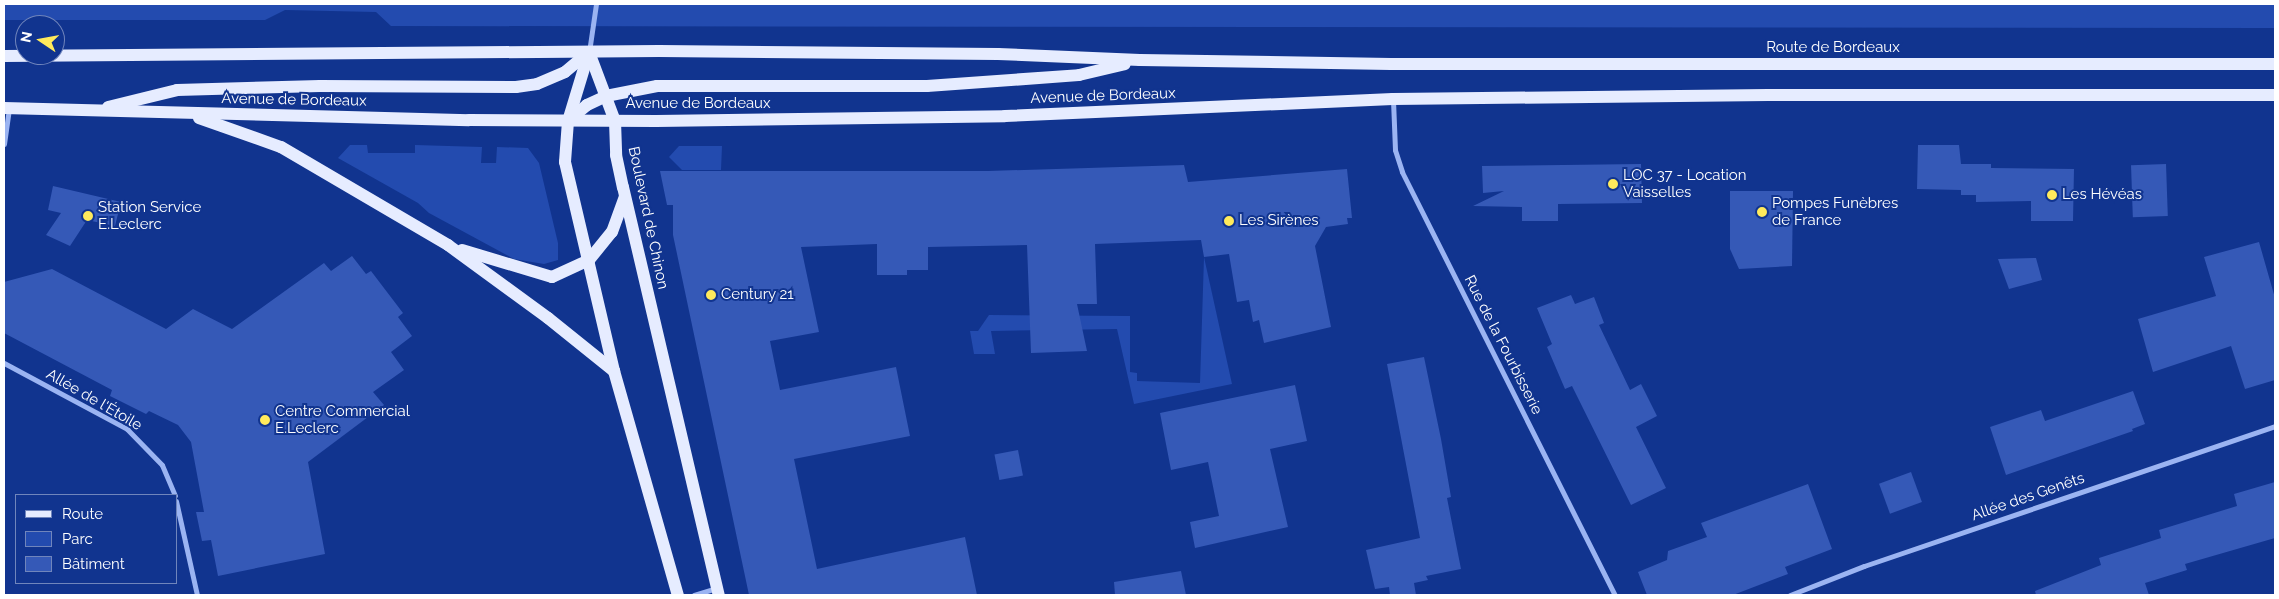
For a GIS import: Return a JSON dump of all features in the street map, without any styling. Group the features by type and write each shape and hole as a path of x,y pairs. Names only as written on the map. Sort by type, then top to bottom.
{"main road":[{"path":"92,111 177,90 320,86 516,87 537,84 565,72 589,52"},
{"path":"589,52 568,121 565,162 614,371 678,595"},
{"path":"4,56 589,52 998,54 1140,60"},
{"name":"Boulevard de Chinon","path":"589,52 615,121 616,155 625,197 718,592"},
{"path":"568,121 587,106 606,96 657,86 927,86 1079,75 1140,60"},
{"name":"Route de Bordeaux","path":"1140,60 1391,64 2275,64"},
{"path":"1393,99 1788,94 2275,95"},
{"name":"Avenue de Bordeaux","path":"7,108 185,114 568,121 928,119 1393,99"},
{"path":"185,114 244,132 281,148 448,245 614,371"},
{"path":"448,245 537,275 552,277 589,260 612,232 625,197"}],"street":[{"path":"589,52 596,4"},
{"name":"Rue de la Fourbisserie","path":"1393,99 1395,150 1402,172 1615,595"},
{"path":"4,144 7,108"},
{"name":"Allée de l'Étoile","path":"4,363 127,429 162,465 175,494"},
{"name":"Allée des Genêts","path":"1790,595 1864,566 2275,426"},
{"path":"178,510 197,595"},
{"path":"694,595 718,592"}],"green space":[{"path":"4,4 2275,4 2275,28 391,26 376,12 285,10 265,20 65,20 65,15 15,15 15,20 4,20"},
{"path":"350,145 367,145 368,153 415,153 415,145 482,147 481,163 496,163 497,147 528,148 539,163 558,243 558,260 544,264 514,259 429,213 418,203 338,158"},
{"path":"679,146 722,146 721,170 682,170 669,157"},
{"path":"1204,257 1232,384 1134,404 1117,329 991,331 995,354 974,354 970,331 978,331 989,315 1130,316 1130,372 1137,373 1137,381 1200,383"}],"building":[{"path":"1918,145 1959,145 1961,164 1991,164 1991,168 2074,169 2073,221 2031,221 2031,201 1976,202 1976,195 1961,195 1961,190 1917,189"},
{"path":"1641,164 1642,203 1558,204 1558,221 1522,221 1522,207 1473,206 1504,191 1483,193 1482,166"},
{"path":"2166,164 2168,216 2133,217 2131,165"},
{"path":"1184,165 1188,182 1347,169 1352,218 1347,218 1348,224 1326,227 1315,246 1331,327 1264,343 1259,320 1253,322 1249,300 1237,302 1229,254 1204,257 1201,240 1095,244 1097,304 1077,304 1087,351 1031,353 1027,245 928,247 928,270 907,270 907,275 877,275 877,244 801,247 819,332 770,341 780,390 896,367 910,436 794,459 817,569 965,537 977,595 749,595 673,235 673,205 667,205 660,171 988,171"},
{"name":"Station Service E.Leclerc","path":"53,186 121,202 115,226 87,220 70,246 46,235 61,213 48,210"},
{"name":"Pompes Funèbres de France","path":"1730,191 1793,191 1792,266 1739,269 1730,249"},
{"path":"2259,242 2275,298 2275,380 2245,389 2231,346 2153,372 2138,319 2216,296 2204,257"},
{"name":"Centre Commercial E.Leclerc","path":"352,256 366,274 371,271 403,313 398,317 412,336 391,352 404,370 373,392 384,405 308,462 325,554 218,576 211,540 202,541 196,512 204,512 191,442 178,425 149,411 146,414 110,396 112,390 4,333 4,282 52,269 166,329 193,309 232,329 324,263 331,271"},
{"path":"2036,258 2042,280 2009,289 1998,259"},
{"path":"1571,295 1575,304 1594,297 1604,323 1599,325 1630,390 1641,384 1657,416 1636,427 1666,488 1631,505 1572,386 1565,389 1547,347 1552,344 1537,308"},
{"path":"1424,357 1441,439 1451,497 1447,498 1461,569 1426,576 1428,580 1414,583 1416,595 1390,595 1389,587 1375,589 1366,550 1420,538 1387,364"},
{"path":"1295,385 1307,441 1270,449 1288,527 1195,548 1190,522 1219,516 1208,462 1171,470 1160,413"},
{"path":"2133,391 2145,424 2132,429 2133,431 2006,475 1990,427 2041,410 2045,421"},
{"path":"1018,450 1023,476 999,480 994,455"},
{"path":"1911,472 1922,502 1890,514 1879,484"},
{"path":"2275,482 2275,538 2185,564 2187,570 2145,583 2149,595 2036,595 2035,591 2101,565 2099,558 2161,538 2159,530 2237,506 2234,494"},
{"path":"1808,484 1832,549 1785,567 1788,574 1733,595 1647,595 1638,572 1667,560 1668,551 1707,537 1701,523"},
{"path":"1181,571 1186,595 1115,595 1114,582"}],"place":[{"name":"LOC 37 - Location Vaisselles","path":"1613,184"},
{"name":"Les Hévéas","path":"2052,195"},
{"name":"Pompes Funèbres de France","path":"1762,212"},
{"name":"Station Service E.Leclerc","path":"88,216"},
{"name":"Les Sirènes","path":"1229,221"},
{"name":"Century 21","path":"711,295"},
{"name":"Centre Commercial E.Leclerc","path":"265,420"}]}
